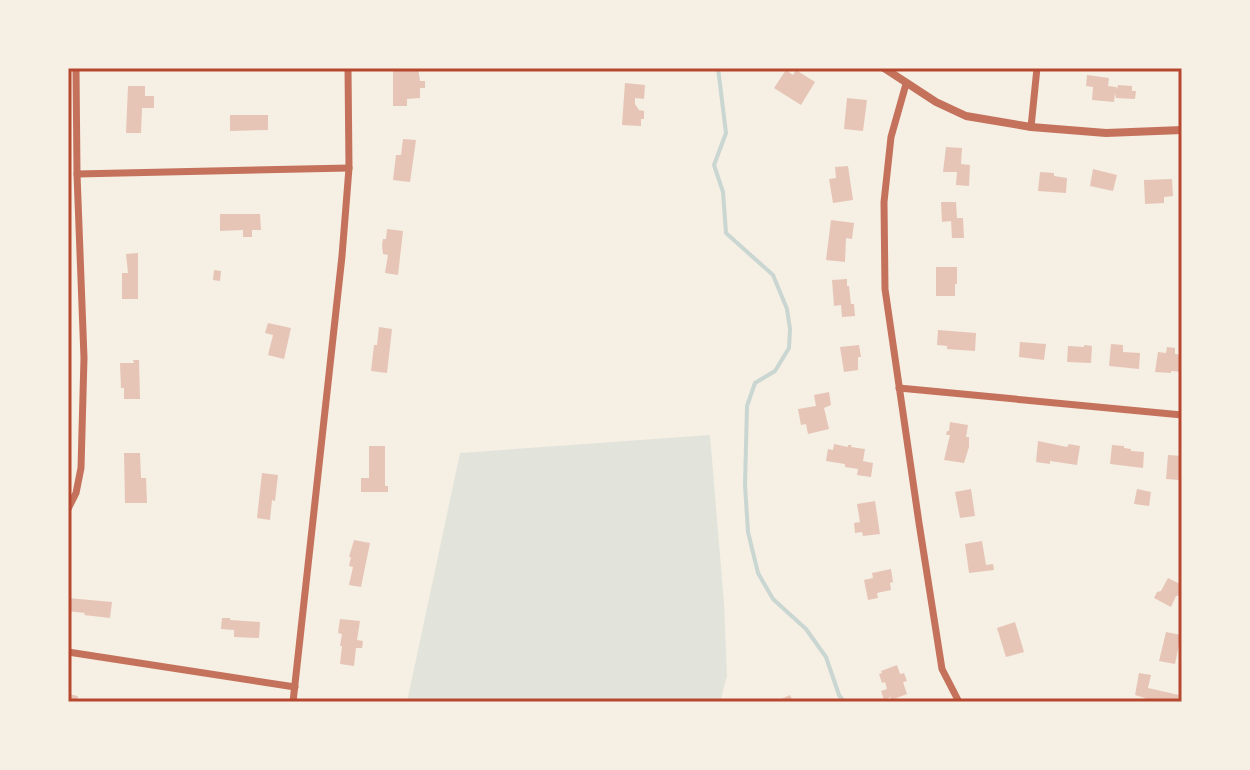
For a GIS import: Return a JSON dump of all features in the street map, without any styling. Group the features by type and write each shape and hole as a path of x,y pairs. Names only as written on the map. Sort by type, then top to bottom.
{"street":[{"path":"68,509 76,493 81,468 84,358 76,68"},
{"path":"293,702 349,168 348,68"},
{"path":"884,68 936,102 966,116 1031,127 1106,133 1182,130"},
{"path":"1031,127 1037,68"},
{"path":"906,84 891,137 884,202 885,289 942,669 959,702"},
{"path":"77,174 349,168"},
{"path":"899,388 1182,415"},
{"path":"68,652 295,687"}],"shaded area":[{"path":"710,435 727,676 720,702 407,702 460,453"}],"building":[{"path":"393,68 418,68 420,81 425,81 425,88 420,88 420,98 407,99 407,106 393,106"},
{"path":"786,70 793,75 796,70 815,82 801,105 774,88"},
{"path":"1087,75 1109,78 1108,86 1117,89 1118,85 1132,86 1132,91 1136,91 1135,99 1116,98 1115,93 1114,102 1092,100 1093,87 1086,86"},
{"path":"625,83 645,85 644,99 635,98 639,110 644,111 641,126 622,125"},
{"path":"128,86 145,86 145,96 154,96 154,108 142,108 141,133 126,133"},
{"path":"847,98 867,100 863,131 844,129"},
{"path":"230,115 268,115 268,130 230,131"},
{"path":"403,139 416,140 410,182 393,180 396,155 401,155"},
{"path":"946,147 962,148 961,164 970,165 969,186 956,185 957,172 943,172"},
{"path":"848,166 853,200 833,203 829,179 836,178 835,167"},
{"path":"1093,169 1117,175 1113,191 1090,186"},
{"path":"1040,172 1067,178 1066,193 1038,191"},
{"path":"1172,179 1173,196 1164,197 1164,203 1145,204 1144,180"},
{"path":"941,202 956,202 957,218 963,218 964,238 952,238 951,221 942,222"},
{"path":"220,214 260,214 261,230 252,230 252,237 243,237 243,230 220,231"},
{"path":"831,220 854,223 852,239 846,238 845,262 826,260"},
{"path":"387,229 403,231 398,275 385,273 388,255 383,254 382,245"},
{"path":"138,253 138,299 122,299 122,273 128,273 126,254"},
{"path":"936,267 957,267 955,296 936,296"},
{"path":"214,270 221,271 220,281 213,280"},
{"path":"847,279 855,316 842,317 841,305 834,306 832,280"},
{"path":"268,323 291,328 284,359 268,355 273,335 265,333"},
{"path":"379,327 392,329 387,373 371,371"},
{"path":"938,330 976,333 975,351 937,345"},
{"path":"1020,342 1046,344 1044,360 1019,357"},
{"path":"1111,344 1123,345 1123,352 1140,353 1139,369 1109,366"},
{"path":"859,345 861,357 858,357 858,370 844,372 840,347"},
{"path":"1068,346 1092,346 1091,363 1067,362"},
{"path":"1167,347 1175,348 1175,354 1182,355 1182,372 1155,372 1158,352 1166,353"},
{"path":"133,360 139,360 140,399 124,399 120,363 134,363"},
{"path":"829,392 831,405 824,408 829,429 808,434 806,424 801,425 798,409 816,406 814,395"},
{"path":"950,422 968,425 966,437 969,437 969,447 964,463 944,460"},
{"path":"1038,441 1067,447 1069,444 1080,446 1077,465 1036,462"},
{"path":"834,444 865,449 863,461 873,463 871,477 857,475 858,469 845,467 845,464 826,461 828,449 833,450"},
{"path":"1112,445 1144,452 1143,468 1110,464"},
{"path":"369,446 385,446 385,486 388,486 388,492 361,492 361,478 369,478"},
{"path":"124,453 140,453 141,478 146,478 147,503 125,503"},
{"path":"1168,455 1182,456 1179,480 1166,479"},
{"path":"262,473 278,475 270,520 257,518"},
{"path":"971,489 975,516 960,518 955,492"},
{"path":"1137,489 1151,492 1149,506 1134,504"},
{"path":"875,501 880,534 863,536 862,532 855,533 854,523 860,522 857,504"},
{"path":"354,540 370,543 361,587 349,585 353,567 349,566 349,557"},
{"path":"982,541 986,565 993,564 994,570 969,573 965,544"},
{"path":"891,569 891,590 877,593 878,598 868,600 864,580 873,578 872,573"},
{"path":"1168,578 1182,585 1182,595 1176,596 1171,607 1154,598"},
{"path":"68,598 112,602 110,618 68,611"},
{"path":"222,618 260,622 259,638 234,637 234,630 221,629"},
{"path":"340,619 360,621 357,640 363,641 362,648 356,648 354,666 340,664"},
{"path":"1015,622 1024,652 1006,657 997,628"},
{"path":"1166,632 1181,635 1175,664 1159,661"},
{"path":"897,665 907,681 903,682 907,694 884,700 881,691 887,689 879,674"},
{"path":"1139,673 1151,675 1148,688 1179,695 1177,702 1144,702 1145,698 1135,695"},
{"path":"68,694 78,696 77,702 68,702"},
{"path":"790,695 793,702 775,702"}],"waterway":[{"path":"718,68 726,133 714,165 723,192 726,233 773,275 787,309 790,329 789,348 775,371 755,383 747,406 745,485 748,532 758,573 773,599 806,629 826,657 844,702"}]}
